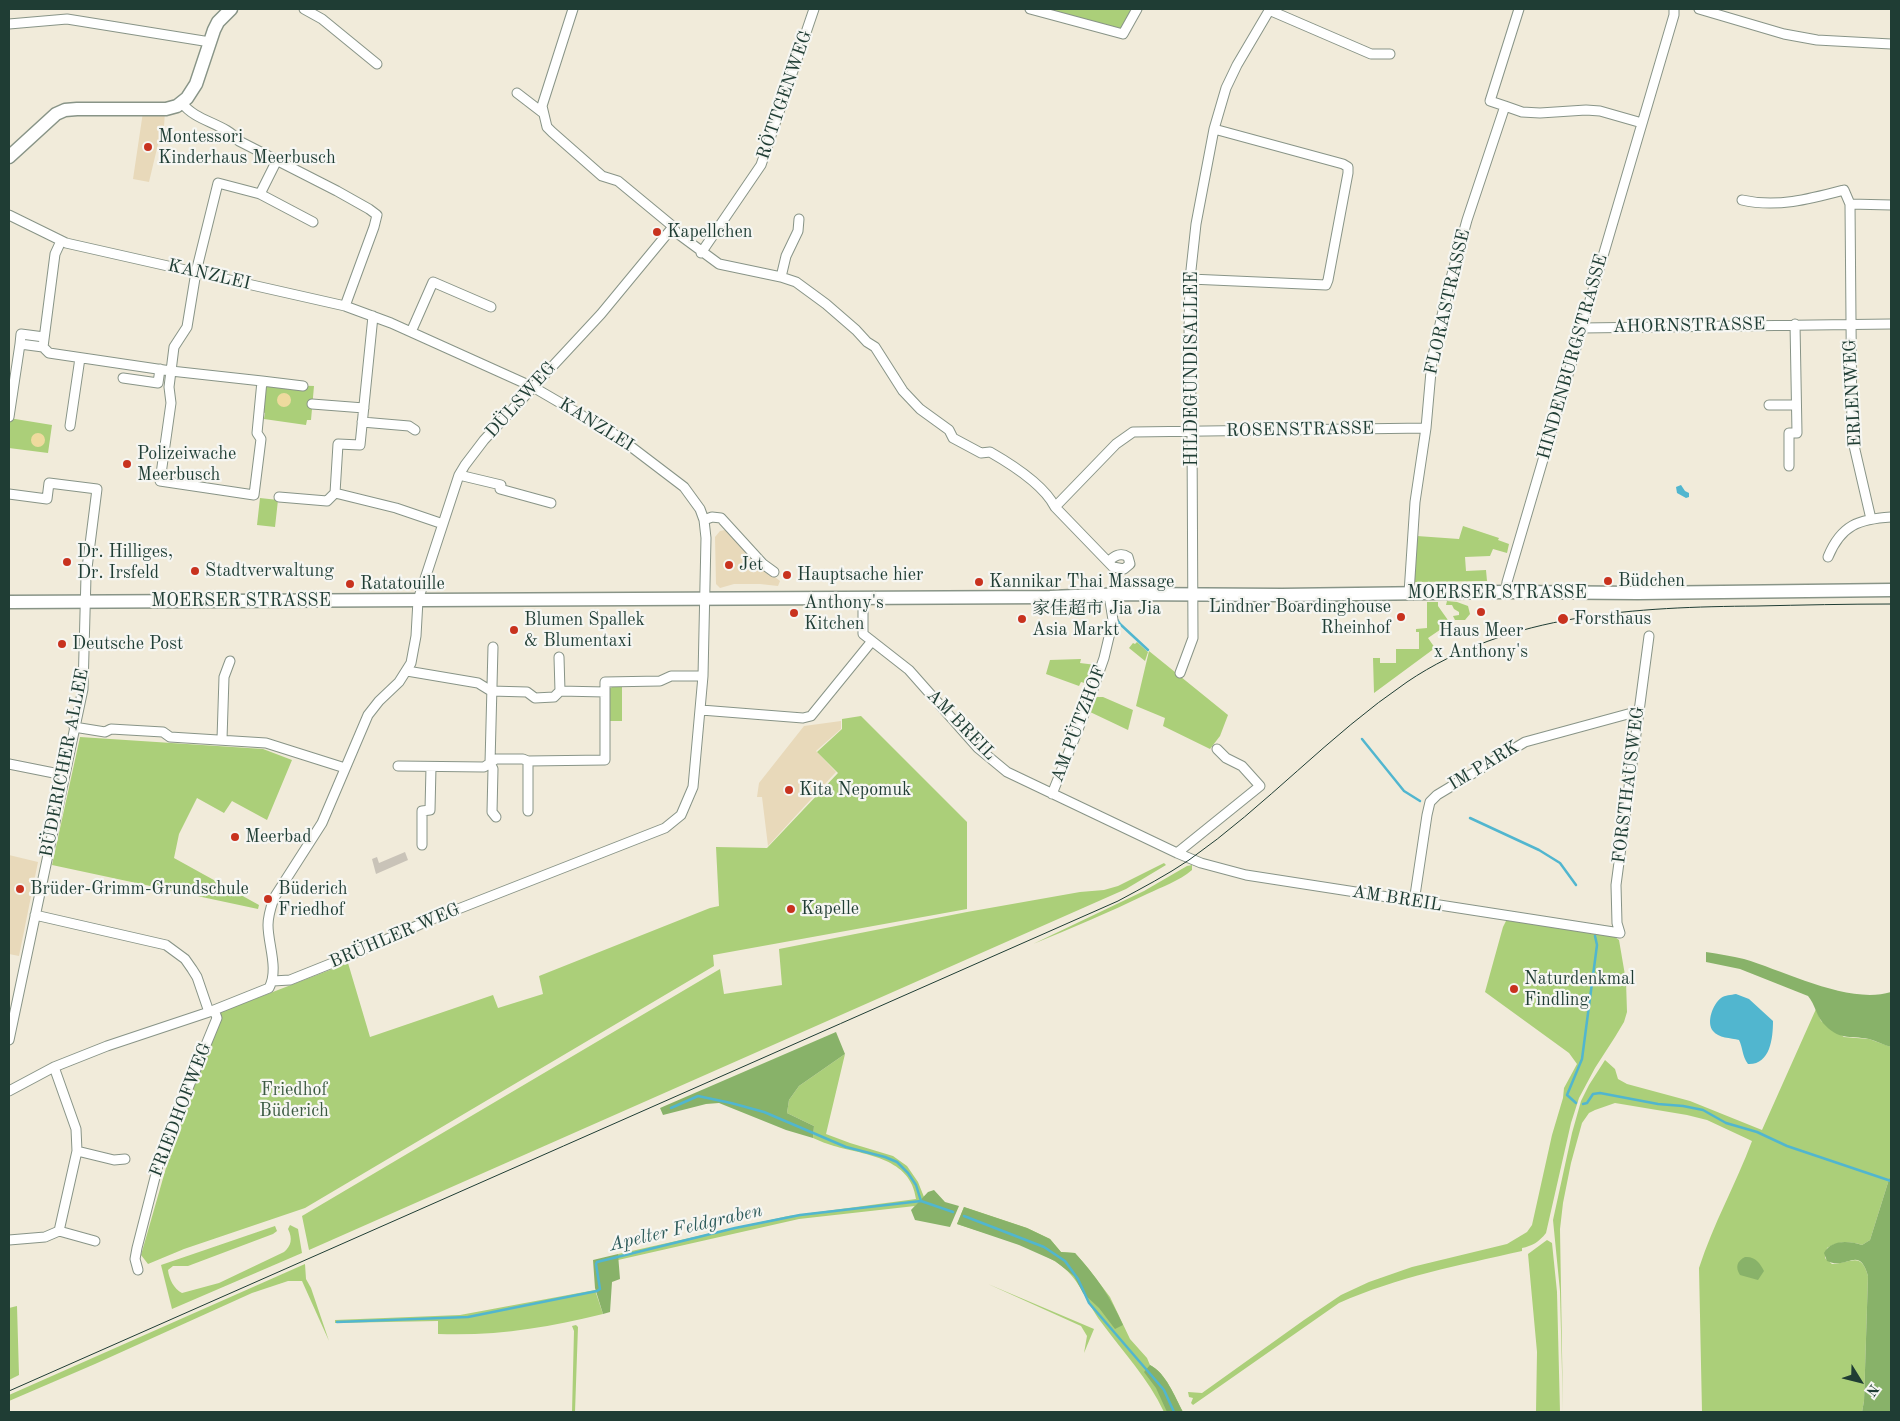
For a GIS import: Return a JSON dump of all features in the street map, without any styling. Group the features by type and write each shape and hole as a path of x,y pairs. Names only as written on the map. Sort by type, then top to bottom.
{"main road":[{"path":"9,157 56,114 65,110 166,109 182,103 196,84 218,22 231,9"},
{"name":"MOERSER STRASSE","path":"9,602 1050,597 1409,592 1638,593 1891,590"}],"street":[{"path":"304,9 322,19 377,64"},
{"path":"573,9 542,106 547,127 602,176 618,180 701,253 719,264 781,276 796,282 826,304 867,342 875,347 895,379 912,401 948,430 953,438 981,453 990,452 1016,468 1053,502 1055,507 1108,561"},
{"name":"RÖTTGENWEG","path":"701,253 761,166 814,9"},
{"path":"1030,9 1123,34 1137,9"},
{"path":"1269,9 1371,54 1390,54"},
{"name":"HILDEGUNDISALLEE","path":"1180,673 1192,638 1192,432 1189,359 1190,279 1196,224 1214,129 1230,80 1269,9"},
{"path":"1518,9 1490,101 1522,112 1600,110 1642,123"},
{"name":"HINDENBURGSTRASSE","path":"1506,592 1507,582 1674,15 1674,9"},
{"path":"1699,9 1784,34 1817,40 1891,44"},
{"path":"9,24 67,19 210,42"},
{"path":"517,93 543,113"},
{"path":"182,103 194,114 234,135 238,141 277,160 377,215 345,306"},
{"name":"FLORASTRASSE","path":"1409,592 1415,502 1426,428 1432,360 1448,289 1467,220 1505,106"},
{"path":"1190,279 1320,286 1326,284 1348,173 1348,168 1343,164 1214,129"},
{"path":"260,194 277,160"},
{"path":"262,381 257,433 262,439 254,495 160,481 171,403 168,387 174,347 187,327 196,272 218,183 260,194 313,222"},
{"path":"1742,200 1787,204 1844,190 1850,204 1891,204"},
{"name":"ERLENWEG","path":"1850,204 1852,437 1871,518"},
{"name":"KANZLEI","path":"9,215 61,241 345,306 411,332 533,387 617,436 684,487 700,509 704,520 706,538 706,598"},
{"path":"781,276 786,256 798,231 799,219"},
{"name":"DÜLSWEG","path":"407,671 414,652 418,600 460,475 484,440 601,314 672,228"},
{"path":"42,347 55,254 61,241"},
{"path":"411,332 433,282 491,307"},
{"path":"279,497 326,501 335,493 338,444 360,445 373,316"},
{"path":"1789,466 1789,433 1797,433 1796,324"},
{"name":"AHORNSTRASSE","path":"1582,328 1891,324"},
{"path":"9,417 21,334 44,337"},
{"path":"20,344 42,347 49,353 160,370 303,386"},
{"path":"70,426 80,358"},
{"path":"123,378 158,383 160,370"},
{"path":"312,404 364,408"},
{"path":"1769,405 1796,405"},
{"path":"362,422 409,426 415,430"},
{"name":"ROSENSTRASSE","path":"1055,507 1125,436 1133,432 1426,428"},
{"path":"460,475 501,485 500,489 551,503"},
{"name":"BÜDERICHER ALLEE","path":"9,494 47,499 49,483 97,489 86,576 85,672 83,689 9,1040"},
{"path":"335,493 396,508 443,524"},
{"path":"704,520 712,517 721,518 763,564 774,572"},
{"path":"1828,557 1832,547 1850,527 1871,518 1891,517"},
{"name":"AM PÜTZHOF","path":"1052,794 1085,712 1104,658 1113,620 1109,595"},
{"name":"AM BREIL","path":"863,597 862,634 909,670 978,748 1007,772 1178,853 1201,863 1246,875 1620,933"},
{"name":"BRÜHLER WEG","path":"9,1091 54,1068 107,1046 212,1011 269,988 273,981 290,980 430,920 671,824 682,815 693,787 702,710 706,598"},
{"name":"FORSTHAUSWEG","path":"1620,933 1617,923 1616,885 1649,636"},
{"path":"702,710 803,718 811,716 872,641"},
{"path":"493,647 490,763 493,769 492,812 496,817"},
{"path":"559,656 560,691"},
{"path":"222,739 224,677 230,661"},
{"path":"273,981 268,926 270,909 282,884 322,824 344,768 368,716 379,701 393,689 407,671 478,683 491,691 527,692 535,698 554,697 560,691 605,692"},
{"path":"398,766 484,767 496,759 523,759 528,761 605,760 605,682 660,681 671,676 703,676"},
{"path":"478,683 484,678 492,678"},
{"name":"IM PARK","path":"1414,902 1427,815 1430,802 1437,794 1525,742 1638,711"},
{"path":"74,727 105,732 111,729 163,732 170,737 266,743 344,768"},
{"path":"1178,853 1260,786 1242,766 1226,758 1217,749"},
{"path":"528,761 528,811"},
{"path":"9,764 64,775"},
{"path":"422,845 422,811 430,810 430,766"},
{"path":"35,915 166,945 185,959 192,969 212,1011"},
{"name":"FRIEDHOFWEG","path":"138,1270 135,1259 137,1248 161,1154 217,1018 212,1011"},
{"path":"54,1068 76,1129 77,1151 59,1231"},
{"path":"77,1151 114,1160 125,1159"},
{"path":"9,1240 45,1237 59,1231 95,1242"}],"shaded area":[{"name":"Montessori Kinderhaus Meerbusch","path":"143,112 165,112 163,140 159,140 149,182 133,179"},
{"path":"725,530 760,565 780,581 778,586 734,584 720,588 716,584 715,537 720,531"},
{"name":"Kita Nepomuk","path":"841,721 841,729 816,751 836,772 768,846 762,797 757,797 759,783 804,726"},
{"path":"405,852 408,860 376,874 372,859 377,857 379,863"},
{"name":"Brüder-Grimm-Grundschule","path":"9,855 38,862 19,956 9,954"}],"green space":[{"path":"1041,9 1133,9 1120,31"},
{"path":"263,384 314,386 311,420 307,420 306,425 264,419 265,413 262,412"},
{"path":"9,418 52,425 48,453 9,448"},
{"path":"260,498 278,500 275,527 257,525"},
{"path":"1463,526 1499,538 1498,540 1509,544 1507,553 1493,549 1490,556 1465,557 1466,571 1486,570 1487,581 1414,582 1417,536 1459,539"},
{"path":"1447,601 1468,606 1470,614 1465,620 1455,620 1453,616 1459,615 1459,612 1452,605 1446,605"},
{"path":"1427,602 1438,602 1438,606 1450,623 1428,638 1435,648 1374,693 1373,658 1380,658 1380,663 1396,663 1396,649 1419,649 1419,632 1416,632 1416,629 1427,628"},
{"path":"1137,642 1148,652 1145,661 1129,648 1133,643"},
{"path":"1149,651 1228,715 1220,736 1210,749 1163,726 1165,718 1136,706"},
{"path":"1081,659 1080,663 1096,665 1088,684 1081,682 1079,686 1046,674 1050,660"},
{"path":"612,687 622,687 622,721 609,721 609,689"},
{"path":"1094,697 1103,697 1133,710 1128,730 1088,711"},
{"name":"Friedhof Büderich","path":"861,716 967,822 967,909 713,955 714,966 305,1208 184,1249 148,1264 141,1255 174,1140 221,1012 348,963 370,1037 493,995 498,1008 543,994 539,976 719,906 716,847 767,848 838,773 817,752 842,729 842,719"},
{"path":"80,737 263,749 292,760 267,820 232,801 224,813 197,798 179,834 174,858 259,905 258,909 52,865"},
{"path":"1164,863 1166,865 1126,889 309,1250 302,1216 720,969 724,994 782,985 779,949 967,912 1080,892 1104,890 1118,886"},
{"path":"1192,865 1192,870 1170,884 1033,944 1144,891 1187,866"},
{"path":"1507,919 1612,935 1619,940 1626,981 1627,1012 1624,1022 1595,1068 1579,1098 1571,1123 1546,1233 1535,1243 1522,1248 1522,1251 1406,1279 1339,1303 1193,1405 1191,1403 1193,1398 1189,1397 1188,1392 1202,1393 1341,1295 1369,1282 1412,1267 1507,1244 1527,1232 1532,1225 1564,1088 1577,1064 1569,1053 1485,992 1503,927"},
{"path":"1706,952 1744,959 1817,985 1837,990 1874,995 1891,992 1891,1047 1869,1039 1834,1033 1823,1023 1808,996 1740,969 1706,962"},
{"path":"1816,1009 1821,1021 1844,1037 1869,1039 1891,1047 1891,1173 1870,1240 1862,1245 1844,1242 1835,1244 1827,1248 1825,1258 1832,1264 1859,1261 1865,1268 1868,1276 1864,1401 1862,1412 1702,1412 1699,1268 1752,1141 1707,1120 1615,1103 1589,1113 1582,1123 1563,1203 1560,1229 1563,1412 1560,1291 1553,1220 1572,1133 1581,1101 1589,1085 1605,1060 1615,1069 1618,1079 1627,1084 1690,1101 1762,1130"},
{"path":"836,1032 845,1054 799,1086 789,1100 787,1113 814,1126 813,1138 786,1130 719,1103 706,1104 663,1115 660,1108"},
{"path":"845,1054 826,1134 893,1156 907,1166 918,1182 924,1197 915,1206 799,1219 618,1260 618,1254 788,1216 916,1199 912,1185 906,1175 896,1167 885,1160 834,1146 813,1138 814,1126 787,1113 789,1100 799,1086"},
{"path":"1891,1173 1891,1412 1862,1412 1864,1401 1868,1276 1861,1262 1852,1260 1834,1263 1827,1261 1824,1253 1827,1248 1836,1243 1846,1242 1862,1245 1870,1240"},
{"path":"934,1190 945,1202 959,1206 950,1227 915,1220 911,1210 928,1192"},
{"path":"964,1207 1027,1228 1050,1239 1061,1252 1075,1253 1110,1297 1130,1339 1147,1358 1150,1365 1165,1379 1183,1412 1164,1412 1143,1376 1101,1322 1071,1274 1056,1262 1033,1250 957,1224"},
{"path":"964,1207 1027,1228 1050,1239 1061,1252 1075,1253 1102,1287 1123,1325 1115,1329 1099,1308 1083,1293 1074,1276 1055,1261 1019,1245 957,1224"},
{"path":"290,1225 298,1229 302,1253 172,1309 161,1265 275,1226 277,1231 273,1234 188,1266 173,1266 168,1270 172,1283 182,1293 219,1283 284,1252 291,1242 288,1229"},
{"path":"1547,1240 1552,1243 1557,1292 1560,1412 1536,1412 1537,1352 1528,1254"},
{"path":"618,1254 620,1279 612,1282 610,1312 603,1314 595,1288 593,1260"},
{"path":"1745,1257 1754,1259 1764,1271 1758,1280 1740,1275 1738,1264"},
{"path":"305,1264 306,1279 311,1288 329,1341 302,1281 288,1281 252,1293 9,1401 9,1395"},
{"path":"988,1284 1094,1329 1084,1353 1087,1336 1081,1326"},
{"path":"595,1290 603,1314 521,1330 481,1334 438,1334 438,1321 335,1323 335,1320 460,1315"},
{"path":"17,1306 19,1375 9,1380 9,1308"},
{"path":"576,1325 578,1327 575,1412 572,1412 574,1331 572,1326"},
{"path":"1150,1365 1165,1379 1183,1412 1167,1412 1156,1388 1144,1372"}],"sand":[{"path":"281,393 287,393 291,400 287,407 281,407 277,403 277,397"},
{"path":"35,433 41,433 45,440 41,447 35,447 31,443 31,437"}],"water":[{"path":"1681,485 1689,493 1689,497 1686,498 1677,493 1676,487"},
{"path":"1736,994 1749,999 1773,1021 1769,1050 1766,1056 1755,1063 1748,1064 1739,1040 1718,1035 1711,1027 1711,1013 1718,1001 1724,996"}],"waterway":[{"path":"1116,618 1148,650"},
{"path":"1362,739 1404,791 1420,801"},
{"path":"1470,818 1539,850 1560,863 1576,885"},
{"path":"1576,1103 1567,1095 1582,1059 1597,945 1595,936"},
{"path":"1583,1104 1587,1103 1593,1094 1600,1093 1703,1110 1726,1123 1757,1132 1787,1146 1891,1181"},
{"name":"Apelter Feldgraben","path":"671,1108 698,1096 731,1103 764,1112 846,1147 885,1157 897,1162 908,1173 916,1185 921,1201"},
{"name":"Apelter Feldgraben","path":"337,1322 468,1317 597,1291 600,1289 597,1262 735,1228 800,1215 921,1201 953,1212"},
{"name":"Apelter Feldgraben","path":"964,1216 1044,1247 1065,1261 1078,1279 1089,1303 1164,1390 1174,1412"}],"tram line":[{"path":"9,1391 1118,901 1181,866 1217,839 1351,725 1407,682 1446,659 1488,641 1531,628 1576,618 1621,612 1712,607 1891,604"}],"place":[{"name":"Montessori Kinderhaus Meerbusch","path":"148,147"},
{"name":"Kapellchen","path":"657,232"},
{"name":"Polizeiwache Meerbusch","path":"127,464"},
{"name":"Dr. Hilliges, Dr. Irsfeld","path":"67,562"},
{"name":"Jet","path":"729,565"},
{"name":"Stadtverwaltung","path":"195,571"},
{"name":"Hauptsache hier","path":"787,575"},
{"name":"Büdchen","path":"1608,581"},
{"name":"Kannikar Thai Massage","path":"979,582"},
{"name":"Ratatouille","path":"350,584"},
{"name":"Haus Meer x Anthony's","path":"1481,612"},
{"name":"Anthony's Kitchen","path":"794,613"},
{"name":"Lindner Boardinghouse Rheinhof","path":"1401,617"},
{"name":"家佳超市 Jia Jia Asia Markt","path":"1022,619"},
{"name":"Forsthaus","path":"1563,619"},
{"name":"Blumen Spallek & Blumentaxi","path":"514,630"},
{"name":"Deutsche Post","path":"62,644"},
{"name":"Kita Nepomuk","path":"789,790"},
{"name":"Meerbad","path":"235,837"},
{"name":"Brüder-Grimm-Grundschule","path":"20,889"},
{"name":"Büderich Friedhof","path":"268,899"},
{"name":"Kapelle","path":"791,909"},
{"name":"Naturdenkmal Findling","path":"1514,989"}]}
